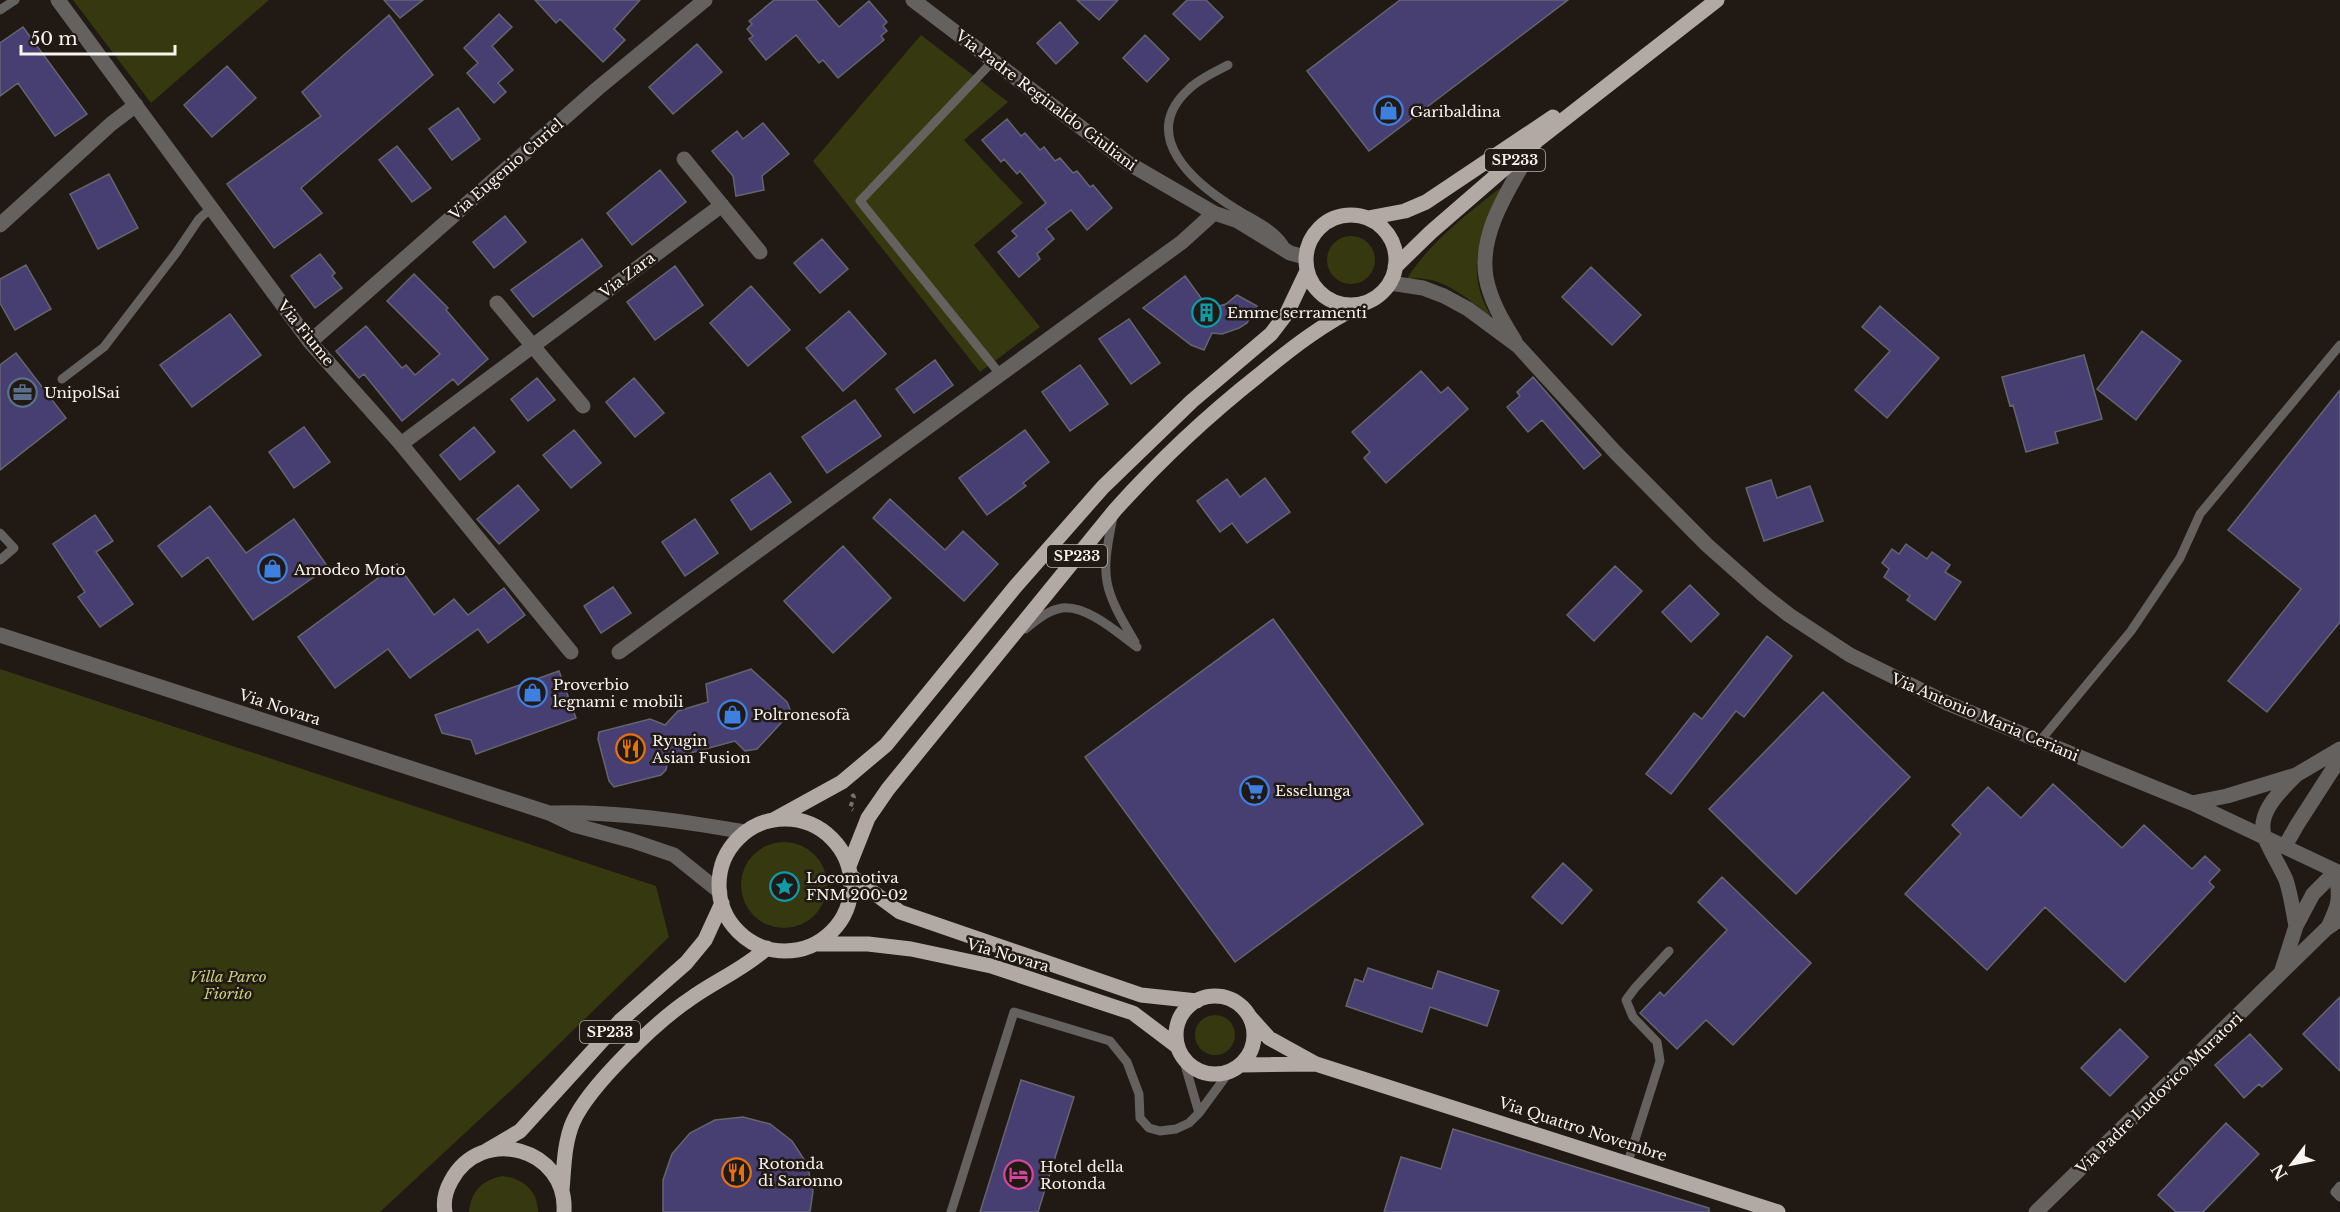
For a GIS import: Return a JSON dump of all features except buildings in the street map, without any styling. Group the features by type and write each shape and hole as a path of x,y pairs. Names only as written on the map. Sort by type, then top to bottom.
{"main road":[{"name":"SP233","path":"1395,267 1431,232 1535,142 1717,0"},
{"name":"SP233","path":"442,1210 447,1188 456,1172 469,1159 520,1131 620,1021 686,963 705,940 721,898 721,869 730,849 745,832 773,820 842,782 886,745 1015,587 1103,487 1192,401 1271,334 1287,313 1306,264 1309,243 1316,231 1326,222 1339,216 1353,215 1368,218 1405,211 1425,202 1640,59"},
{"name":"SP233","path":"721,898 731,923 747,939 767,948 783,951 799,950 814,944 831,932 844,916 850,897 850,871 868,818 888,789 1115,510 1151,470 1213,411 1305,338 1331,320 1375,298 1390,283 1395,267 1395,252 1390,238 1380,226 1368,218"},
{"path":"1306,264 1313,285 1329,299 1350,305 1365,303"},
{"name":"SP233","path":"773,820 798,820 820,828 838,845 850,871"},
{"name":"Via Novara","path":"850,871 900,912 1141,995 1197,1001 1206,997 1218,996 1231,999 1242,1007 1269,1038 1316,1064 1377,1082"},
{"name":"Via Novara","path":"814,944 868,944 910,949 991,966 1133,1013 1180,1052 1192,1067 1203,1073 1216,1075 1235,1069 1316,1064"},
{"name":"SP233","path":"564,1212 562,1190 565,1153 573,1122 594,1090 657,1025 689,999 752,961 767,948"},
{"path":"1180,1052 1176,1034 1178,1022 1185,1010 1197,1001"},
{"path":"1235,1069 1249,1055 1254,1043 1254,1030 1250,1017"},
{"name":"Via Quattro Novembre","path":"1377,1082 1778,1212"},
{"name":"SP233","path":"486,1151 504,1148 523,1151 540,1160 553,1173 562,1190"}],"street":[{"name":"Via Fiume","path":"58,0 310,342 401,444 570,652"},
{"name":"Via Eugenio Curiel","path":"310,342 597,89 705,0"},
{"name":"Via Padre Reginaldo Giuliani","path":"913,0 1128,163 1214,213 1238,221 1290,253"},
{"path":"0,225 111,124 136,105"},
{"path":"1518,346 1490,293 1486,277 1485,255 1496,217 1535,142"},
{"path":"684,159 760,252"},
{"name":"Via Zara","path":"401,444 722,205"},
{"path":"619,652 1182,242 1214,213"},
{"path":"1290,253 1306,264"},
{"path":"1390,283 1423,288 1444,296 1468,309 1518,346"},
{"path":"497,303 583,406"},
{"name":"Via Antonio Maria Ceriani","path":"1518,346 1616,453 1733,570 1819,635 1914,688 2192,803 2338,872"},
{"name":"Via Novara","path":"0,635 549,813 574,825 674,855 721,898"},
{"path":"2192,803 2228,796 2296,775 2340,749"},
{"path":"2285,846 2296,825 2340,758"},
{"path":"2264,836 2266,812 2274,798 2296,775"},
{"name":"Via Novara","path":"549,813 574,812 664,820 745,832"},
{"name":"Via Padre Ludovico Muratori","path":"2264,836 2286,881 2296,926"},
{"name":"Via Padre Ludovico Muratori","path":"2281,974 2296,926 2313,894 2338,872"},
{"name":"Via Padre Ludovico Muratori","path":"2326,929 2339,907 2338,872"},
{"name":"Via Padre Ludovico Muratori","path":"2036,1212 2326,929 2340,919"}],"lane":[{"path":"0,10 15,0"},
{"path":"993,61 860,201 1000,374"},
{"path":"1228,65 1198,82 1182,96 1167,125 1170,141 1178,159 1190,174 1236,209 1261,222 1281,240 1290,253"},
{"path":"62,379 104,347 199,219 212,208"},
{"path":"2040,741 2131,631 2180,558 2200,514 2340,345"},
{"path":"1006,643 1045,614 1069,608 1101,621 1137,647 1114,605 1106,583 1104,561 1115,510"},
{"path":"0,533 14,548 0,560"},
{"path":"1628,1162 1660,1061 1657,1042 1634,1017 1626,1000 1669,951"},
{"path":"951,1212 1014,1012 1110,1041 1128,1062 1139,1094 1140,1118 1149,1128 1160,1131 1176,1129 1189,1123 1235,1069"},
{"path":"1180,1052 1199,1113"},
{"path":"2340,1186 2335,1192 2340,1197"}],"path":[{"path":"842,782 854,797 850,808 868,818"}],"green space":[{"path":"73,0 269,0 151,103"},
{"path":"921,35 1008,102 964,140 1023,203 974,245 1040,327 980,372 813,161"},
{"path":"1500,188 1502,190 1487,220 1478,251 1478,283 1489,316 1462,295 1442,284 1420,278 1409,279 1408,277 1417,264 1439,240 1462,218"},
{"path":"1346,236 1356,236 1368,243 1375,255 1375,265 1368,277 1356,284 1346,284 1331,273 1327,265 1327,255 1338,240"},
{"name":"Villa Parco Fiorito","path":"0,669 656,886 669,937 519,1083 380,1212 0,1212"},
{"path":"784,842 800,846 814,855 823,869 827,885 823,901 814,915 800,924 784,928 768,924 754,915 745,901 741,885 745,869 754,855 768,846"},
{"path":"1215,1015 1223,1016 1229,1021 1234,1027 1234,1043 1229,1049 1223,1054 1215,1055 1207,1054 1201,1049 1196,1043 1195,1035 1196,1027 1201,1021 1207,1016"},
{"path":"503,1176 517,1180 528,1187 535,1198 538,1212 469,1212 475,1192 489,1180"}],"place":[{"name":"Garibaldina","path":"1389,111"},
{"name":"Emme serramenti","path":"1206,312"},
{"name":"UnipolSai","path":"23,392"},
{"name":"Amodeo Moto","path":"273,569"},
{"name":"Proverbio legnami e mobili","path":"532,693"},
{"name":"Poltronesofà","path":"732,714"},
{"name":"Ryugin Asian Fusion","path":"631,749"},
{"name":"Esselunga","path":"1254,790"},
{"name":"Locomotiva FNM 200-02","path":"785,886"},
{"name":"Rotonda di Saronno","path":"737,1172"},
{"name":"Hotel della Rotonda","path":"1019,1175"}]}
